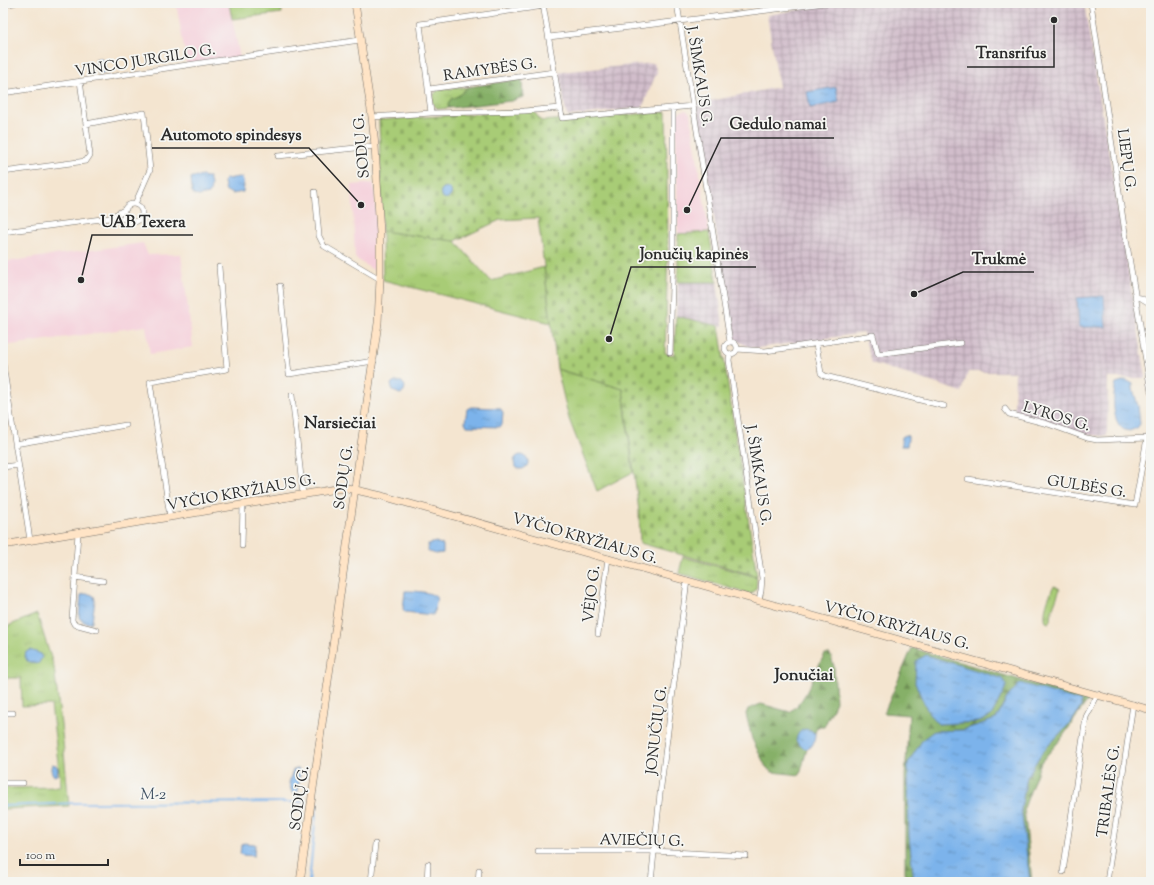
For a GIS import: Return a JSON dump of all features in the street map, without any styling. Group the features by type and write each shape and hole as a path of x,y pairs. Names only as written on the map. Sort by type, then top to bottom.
{"street":[{"path":"3,5 14,3"},
{"name":"SODŲ G.","path":"300,882 378,328 380,234 375,146 355,3"},
{"name":"J. ŠIMKAUS G.","path":"677,3 730,342 727,344 725,349 730,354 729,360 761,571 761,591 759,600"},
{"path":"549,38 825,3"},
{"name":"LIEPŲ G.","path":"1091,3 1151,392"},
{"path":"431,113 420,24 544,5"},
{"name":"RAMYBĖS G.","path":"544,5 562,118 673,108"},
{"name":"VINCO JURGILO G.","path":"3,93 360,40"},
{"name":"RAMYBĖS G.","path":"429,89 554,72"},
{"path":"3,172 86,161 90,155 80,81"},
{"path":"670,353 673,251 673,108 693,106"},
{"path":"372,117 431,113 524,111 560,108"},
{"path":"86,124 144,113 150,170 135,204"},
{"path":"278,156 375,146"},
{"path":"315,192 319,236 324,246 380,279"},
{"path":"109,218 126,209 130,205 135,204"},
{"path":"3,232 109,218 134,221 141,217 141,209 135,204"},
{"path":"126,209 125,214 127,219"},
{"path":"170,517 150,382 227,369 219,266"},
{"path":"280,286 289,374 374,361"},
{"path":"1136,297 1141,298 1151,304"},
{"path":"737,349 765,351 873,335 878,354 961,343"},
{"path":"730,342 735,344 737,349"},
{"path":"816,344 821,373 825,376 944,406"},
{"path":"730,354 736,352 737,349"},
{"path":"3,364 5,397 15,444 30,540"},
{"path":"292,395 302,495"},
{"name":"LYROS G.","path":"1005,409 1008,414 1048,424 1087,438 1098,440 1149,437"},
{"path":"15,444 126,426"},
{"name":"GULBĖS G.","path":"968,479 1135,505 1149,437"},
{"path":"3,468 18,465"},
{"name":"VYČIO KRYŽIAUS G.","path":"3,545 347,488 382,496 608,558 1151,710"},
{"path":"242,546 243,505"},
{"path":"78,532 72,620 74,624 97,630"},
{"name":"VĖJO G.","path":"598,634 608,558"},
{"path":"75,577 103,581"},
{"name":"JONUČIŲ G.","path":"651,882 684,590 687,580"},
{"path":"1063,872 1086,717 1098,694"},
{"name":"TRIBALĖS G.","path":"1107,882 1133,704"},
{"path":"3,713 13,713"},
{"path":"3,783 23,783"},
{"path":"371,882 375,844"},
{"name":"AVIEČIŲ G.","path":"538,851 654,851 746,856"},
{"path":"426,882 428,864"},
{"path":"478,882 479,870"}],"shaded area":[{"path":"176,3 229,3 240,58 187,65"},
{"path":"838,3 1084,3 1146,378 1108,378 1107,436 1088,435 1014,411 1015,372 968,372 962,392 872,363 863,333 757,348 749,347 736,340 731,323 696,104 779,87 767,15"},
{"path":"654,63 657,72 642,108 568,116 566,113 559,72"},
{"path":"686,110 690,113 709,232 678,234 676,122 677,114"},
{"path":"374,183 378,273 355,258 352,185"},
{"path":"143,243 148,255 181,254 193,347 150,354 146,326 3,346 3,262"},
{"path":"678,282 717,282 723,326 676,316"}],"green space":[{"path":"229,3 281,3 282,13 232,19"},
{"path":"522,79 523,97 511,101 449,108 448,105 451,99 458,96 468,87"},
{"path":"468,87 458,96 451,99 448,105 449,108 438,109 433,104 432,101 434,94 438,90"},
{"path":"533,110 541,121 666,112 668,247 665,353 674,355 676,316 719,326 757,576 640,543 639,511 623,389 557,369 538,218 500,220 455,241 382,231 379,120"},
{"path":"382,231 455,241 491,281 544,267 551,323 383,280"},
{"path":"709,232 717,282 678,282 678,234"},
{"path":"557,369 623,389 633,472 597,491 569,419"},
{"path":"683,557 757,577 756,590 750,594 679,573"},
{"path":"1055,586 1060,589 1049,623 1046,622 1045,609 1053,587"},
{"path":"37,614 54,667 69,806 3,809 3,788 61,787 51,705 22,706 21,678 3,678 3,628"},
{"path":"912,648 1088,700 1061,739 1041,762 1024,808 1032,882 1030,882 1021,808 1027,777 1042,752 1072,721 1081,707 1016,688 1007,698 996,719 963,730 934,731 908,763 909,836 914,882 907,882 905,872 905,777 909,715 884,713","holes":["915,683 979,722 938,724"]},
{"path":"825,654 830,654 834,666 836,702 824,727 817,727 815,733 812,731 799,733 797,738 798,743 807,749 800,775 772,772 766,767 752,739 746,714 748,709 761,704 790,712 802,700"}],"water":[{"path":"101,58 105,69 104,73 100,74 97,72 96,59"},
{"path":"836,87 839,102 810,108 807,92"},
{"path":"204,176 209,177 211,187 209,194 199,196 194,195 192,192 191,178"},
{"path":"242,178 244,186 243,192 232,194 225,190 224,181 226,179"},
{"path":"446,187 450,189 452,193 450,197 446,199 442,197 440,193 442,189"},
{"path":"1104,296 1106,327 1079,327 1077,298"},
{"path":"1126,380 1133,384 1140,424 1137,428 1129,431 1123,429 1119,425 1116,420 1114,407 1116,383"},
{"path":"396,381 402,382 405,386 404,392 400,394 393,391 391,384"},
{"path":"471,407 500,408 503,412 502,425 500,427 467,426 465,422 467,409"},
{"path":"905,435 908,436 907,446 901,446 902,437"},
{"path":"518,455 524,455 528,459 528,465 524,469 518,469 514,465 514,459"},
{"path":"436,542 443,545 443,553 435,554 428,551 428,544"},
{"path":"405,591 427,593 437,598 433,615 405,612 403,609"},
{"path":"84,594 94,596 95,600 91,623 84,622 79,617 81,595"},
{"path":"30,650 39,653 42,657 39,663 35,664 27,661 25,656 26,652"},
{"path":"926,655 1001,678 1007,685 991,716 979,722 938,724 929,714 915,683 916,661"},
{"path":"1020,683 1081,701 1081,707 1072,721 1042,752 1027,777 1021,808 1030,882 914,882 909,836 908,763 923,739 934,731 963,730 996,719 1007,698"},
{"path":"806,729 815,733 813,745 807,749 803,748 796,741 799,733"},
{"path":"52,764 56,765 58,769 57,775 54,776 51,770"},
{"path":"299,769 300,773 298,792 296,794 292,793 289,783 293,770"},
{"path":"243,843 255,844 254,856 240,854 241,845"}],"waterway":[{"name":"M-2","path":"3,806 75,803 303,802"},
{"name":"M-2","path":"309,882 317,803"}],"place":[{"name":"Transrifus","path":"1054,20"},
{"name":"Automoto spindesys","path":"361,205"},
{"name":"Gedulo namai","path":"687,210"},
{"name":"UAB Texera","path":"81,280"},
{"name":"Trukmė","path":"914,294"},
{"name":"Jonučių kapinės","path":"609,339"}],"district":[{"name":"Narsiečiai","path":"340,422"},
{"name":"Jonučiai","path":"804,674"}]}
